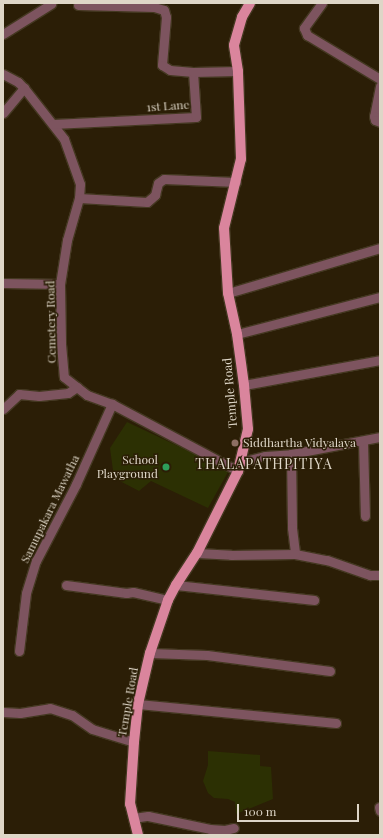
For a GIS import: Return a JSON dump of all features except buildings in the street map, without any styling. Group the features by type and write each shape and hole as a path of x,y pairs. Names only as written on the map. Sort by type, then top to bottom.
{"main road":[{"name":"Temple Road","path":"138,835 130,804 134,742 138,704 150,653 168,600 197,553 240,467 248,429 237,334 228,293 224,228 241,159 238,71 234,45 242,17 250,3"}],"street":[{"path":"322,3 304,28 307,34 380,79"},
{"path":"3,34 51,4"},
{"path":"78,6 154,7 164,10 166,17 162,65 170,70 193,72 238,71"},
{"name":"1st Lane","path":"53,124 196,117 193,72"},
{"name":"Cemetery Road","path":"3,74 18,82 24,88 64,139 80,184 79,198 67,240 60,284 61,344 64,377 87,395 112,404 240,467"},
{"path":"380,86 374,116 375,120 380,122"},
{"path":"3,113 24,88"},
{"path":"79,198 147,202 155,195 158,183 164,179 236,182"},
{"path":"228,293 380,248"},
{"path":"3,283 60,284"},
{"path":"237,334 380,297"},
{"path":"244,385 380,360"},
{"path":"3,409 19,394 39,396 68,393 76,387"},
{"name":"Samupakara Mawatha","path":"19,651 26,593 36,561 76,484 112,404"},
{"path":"240,467 265,456 291,454 380,437"},
{"path":"363,441 365,516"},
{"path":"291,454 292,528 295,554"},
{"path":"197,553 231,555 295,554 328,560 370,575 380,575"},
{"path":"66,585 126,593 133,592 168,600"},
{"path":"176,585 314,600"},
{"path":"150,653 207,655 330,671"},
{"path":"138,704 336,723"},
{"path":"3,712 20,713 50,708 72,715 92,729 134,742"},
{"path":"133,818 148,816 210,829 225,830 234,828"}],"green space":[{"name":"School Playground","path":"127,422 212,462 228,472 208,508 151,481 139,491 114,478 110,448"},
{"path":"208,751 260,755 260,766 271,767 273,799 236,814 235,802 228,799 214,798 208,793 203,781 208,765"}],"place":[{"name":"Siddhartha Vidyalaya","path":"235,443"},
{"name":"School Playground","path":"166,467"}],"district":[{"name":"THALAPATHPITIYA","path":"264,464"}]}
